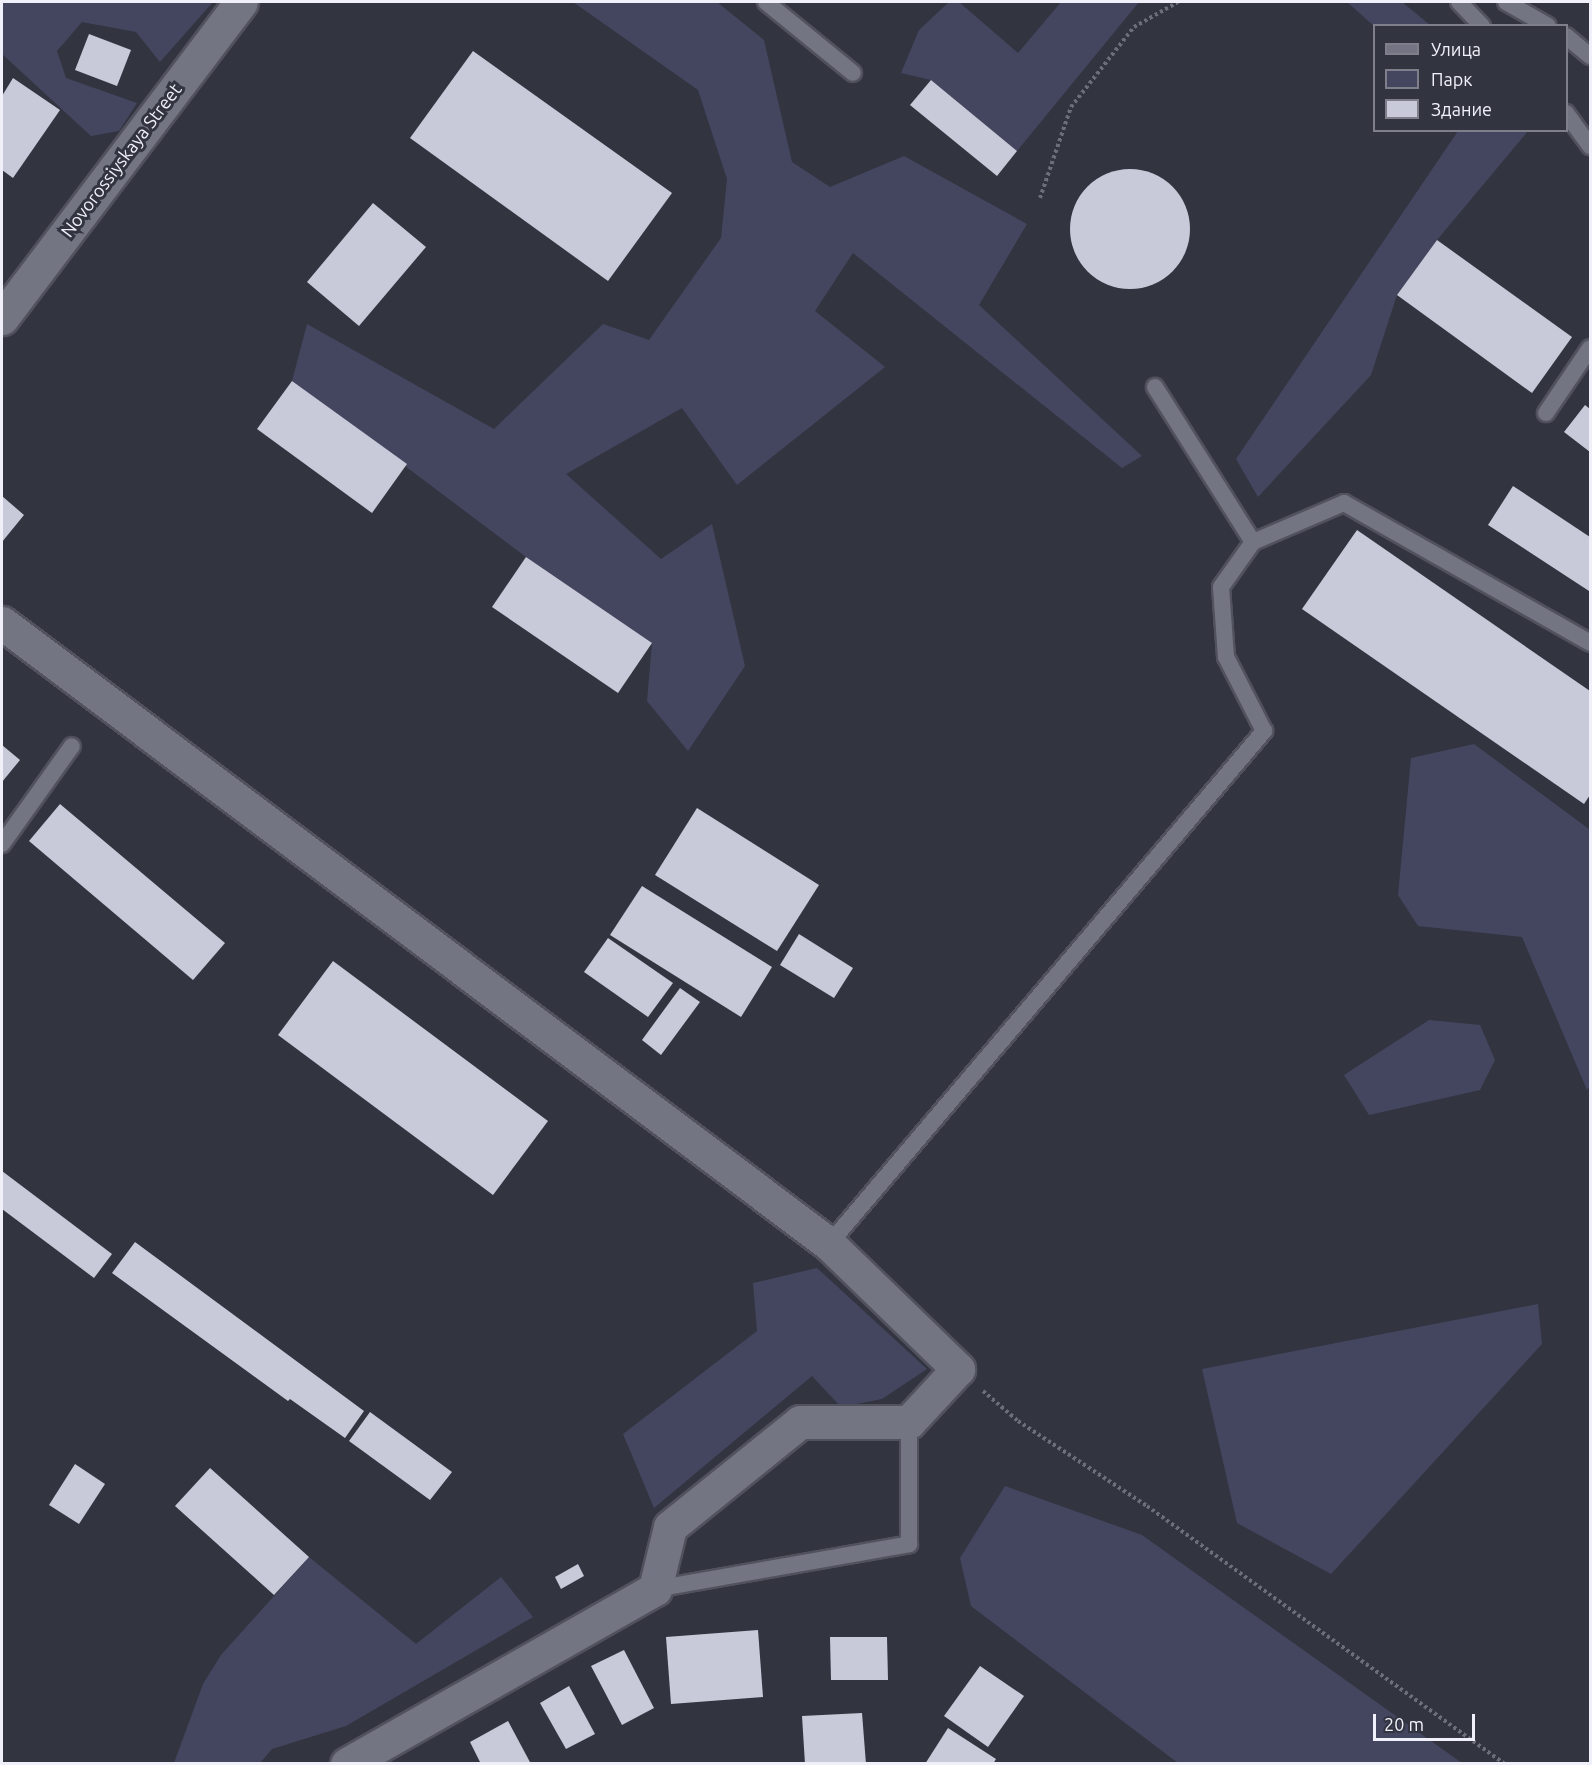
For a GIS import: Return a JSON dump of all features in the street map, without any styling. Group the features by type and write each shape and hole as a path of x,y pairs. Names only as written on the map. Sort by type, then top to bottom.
{"street":[{"name":"Novorossiyskaya Street","path":"2,318 241,2"},
{"path":"2,623 829,1244 958,1369 909,1422 800,1422 670,1527 655,1589 347,1764"}],"lane":[{"path":"766,2 853,73"},
{"path":"1458,2 1480,24"},
{"path":"1506,2 1544,24"},
{"path":"1569,38 1590,37"},
{"path":"1569,38 1590,56"},
{"path":"1568,117 1590,146"},
{"path":"1546,413 1590,348"},
{"path":"1155,387 1253,542"},
{"path":"829,1244 1264,731 1226,657 1221,587 1253,542 1344,503 1590,643"},
{"path":"2,844 72,746"},
{"path":"655,1589 909,1544 909,1422"}],"path":[{"path":"1040,198 1071,107 1134,27 1178,2"},
{"path":"958,1369 1018,1421 1147,1506 1505,1764"}],"green space":[{"path":"2,2 213,2 160,62 136,32 82,22 57,51 66,78 137,103 119,131 91,136 2,54"},
{"path":"573,2 717,2 764,40 792,162 830,187 904,156 1027,224 979,305 1142,456 1122,468 853,253 815,311 885,367 737,485 682,408 566,474 661,559 712,524 745,666 688,751 647,701 652,643 526,557 292,381 307,324 494,429 603,324 649,340 721,238 727,179 698,90"},
{"path":"949,2 959,2 1018,53 1061,2 1139,2 1017,151 931,80 901,73 919,30"},
{"path":"1347,2 1402,2 1429,24 1373,24"},
{"path":"1457,132 1527,132 1437,240 1397,295 1371,375 1258,497 1236,459"},
{"path":"1474,744 1589,829 1590,1086 1587,1090 1522,937 1418,926 1398,895 1411,758"},
{"path":"1429,1020 1480,1025 1495,1060 1480,1090 1369,1115 1344,1075"},
{"path":"817,1268 927,1369 882,1399 841,1407 812,1376 654,1508 623,1434 757,1331 753,1283"},
{"path":"1538,1304 1542,1344 1331,1574 1237,1523 1202,1369"},
{"path":"1005,1486 1142,1535 1462,1763 1178,1763 971,1606 960,1558"},
{"path":"309,1557 416,1644 501,1577 533,1617 346,1726 272,1749 260,1763 174,1763 203,1684 221,1655"}],"building":[{"path":"89,34 131,50 117,86 75,70"},
{"path":"473,51 672,193 608,281 410,138"},
{"path":"13,78 60,110 13,178 2,170 2,96"},
{"path":"931,80 1017,151 997,176 910,105"},
{"path":"1130,169 1153,173 1173,186 1186,206 1190,229 1186,252 1173,272 1153,285 1130,289 1107,285 1087,272 1074,252 1070,229 1074,206 1087,186 1107,173"},
{"path":"373,203 426,247 359,326 307,282"},
{"path":"1437,240 1572,337 1532,393 1397,295"},
{"path":"292,381 407,464 372,513 257,429"},
{"path":"1585,405 1590,409 1590,452 1564,432"},
{"path":"1513,486 1590,537 1589,591 1488,525"},
{"path":"2,496 24,515 2,542"},
{"path":"1357,530 1590,691 1590,795 1584,804 1302,609"},
{"path":"526,557 652,643 618,693 492,607"},
{"path":"2,745 20,760 2,782"},
{"path":"60,804 225,943 193,980 29,841"},
{"path":"697,808 819,885 777,951 655,875"},
{"path":"642,886 772,967 741,1017 610,935"},
{"path":"799,934 853,968 834,998 780,965"},
{"path":"608,938 673,983 648,1017 584,972"},
{"path":"333,961 548,1121 493,1195 278,1035"},
{"path":"680,988 700,1002 661,1055 642,1040"},
{"path":"2,1171 112,1254 94,1278 2,1209"},
{"path":"135,1242 364,1411 345,1438 290,1399 288,1401 112,1273"},
{"path":"370,1412 452,1472 430,1500 349,1441"},
{"path":"75,1464 105,1484 79,1524 49,1505"},
{"path":"210,1468 309,1557 274,1595 175,1506"},
{"path":"578,1564 584,1576 561,1589 555,1577"},
{"path":"758,1630 763,1697 671,1704 666,1637"},
{"path":"830,1637 887,1637 888,1680 831,1680"},
{"path":"624,1650 654,1708 622,1725 591,1666"},
{"path":"980,1666 1024,1696 988,1747 944,1716"},
{"path":"569,1686 595,1734 566,1749 540,1703"},
{"path":"862,1713 866,1764 805,1764 802,1716"},
{"path":"508,1721 531,1764 481,1764 470,1742"},
{"path":"948,1728 996,1759 993,1764 925,1764"}]}
